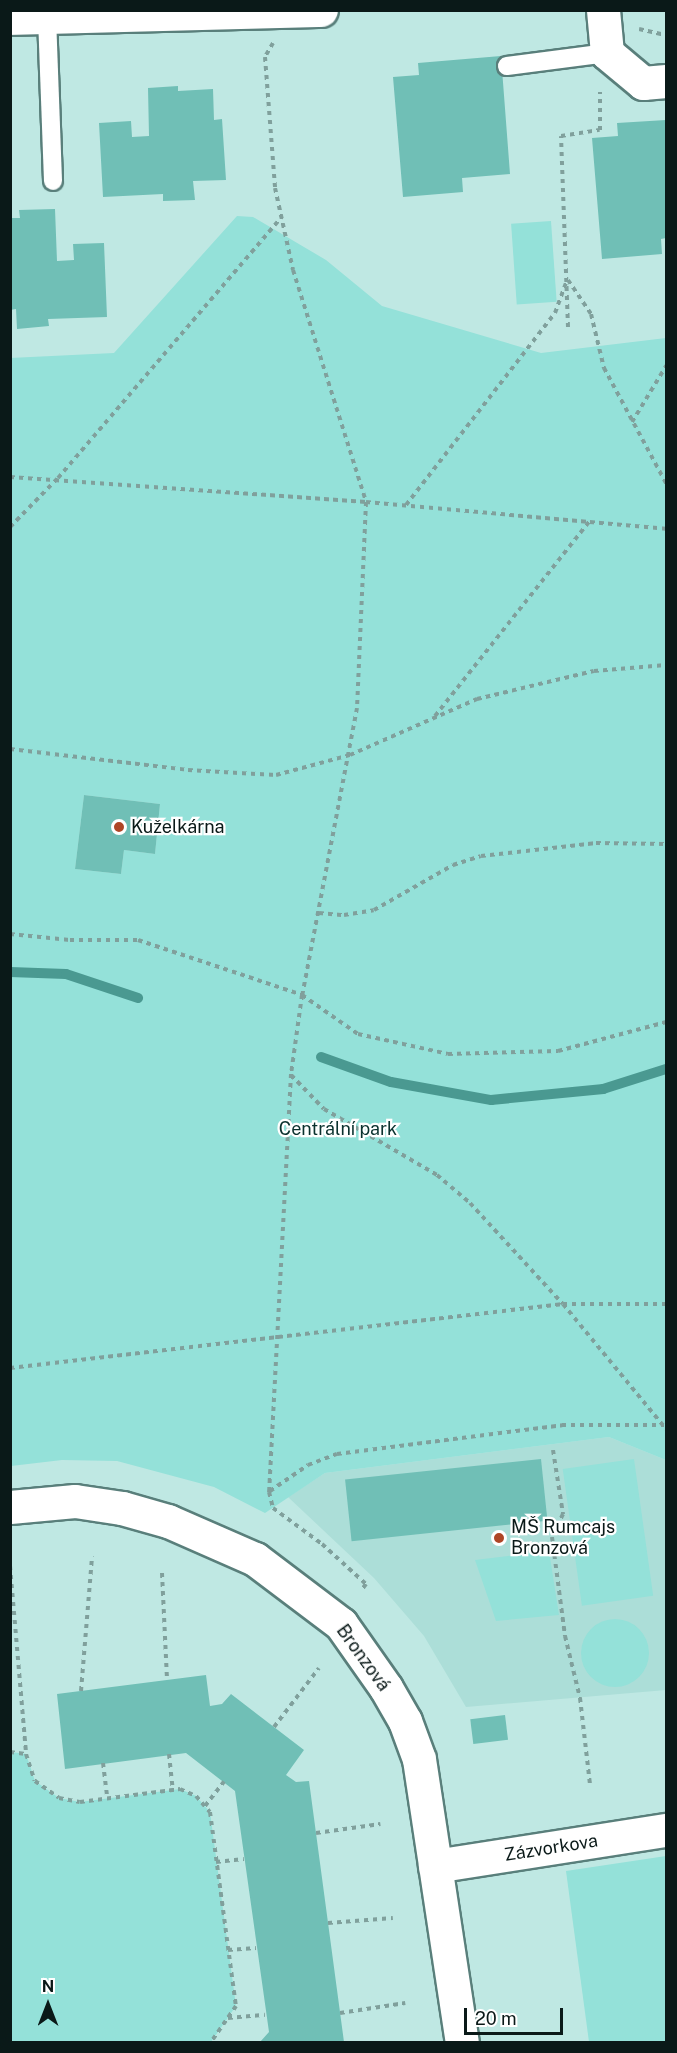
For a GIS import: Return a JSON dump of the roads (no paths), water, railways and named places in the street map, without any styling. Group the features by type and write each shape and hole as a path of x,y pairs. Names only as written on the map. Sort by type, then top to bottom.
{"street":[{"path":"603,10 607,53 643,83 666,81"},
{"path":"10,18 306,12"},
{"name":"Bronzová","path":"10,1507 75,1501 122,1508 168,1521 255,1559 341,1624 405,1721 419,1759 462,2043"},
{"name":"Zázvorkova","path":"435,1866 666,1830"}],"lane":[{"path":"47,17 53,181"},
{"path":"507,66 607,53"}],"waterway":[{"path":"10,972 66,974 138,998"},
{"path":"321,1057 391,1082 491,1100 603,1089 666,1069"}],"place":[{"name":"Kuželkárna","path":"119,827"},
{"name":"MŠ Rumcajs Bronzová","path":"499,1538"}],"park label":[{"name":"Centrální park","path":"338,1129"}]}
